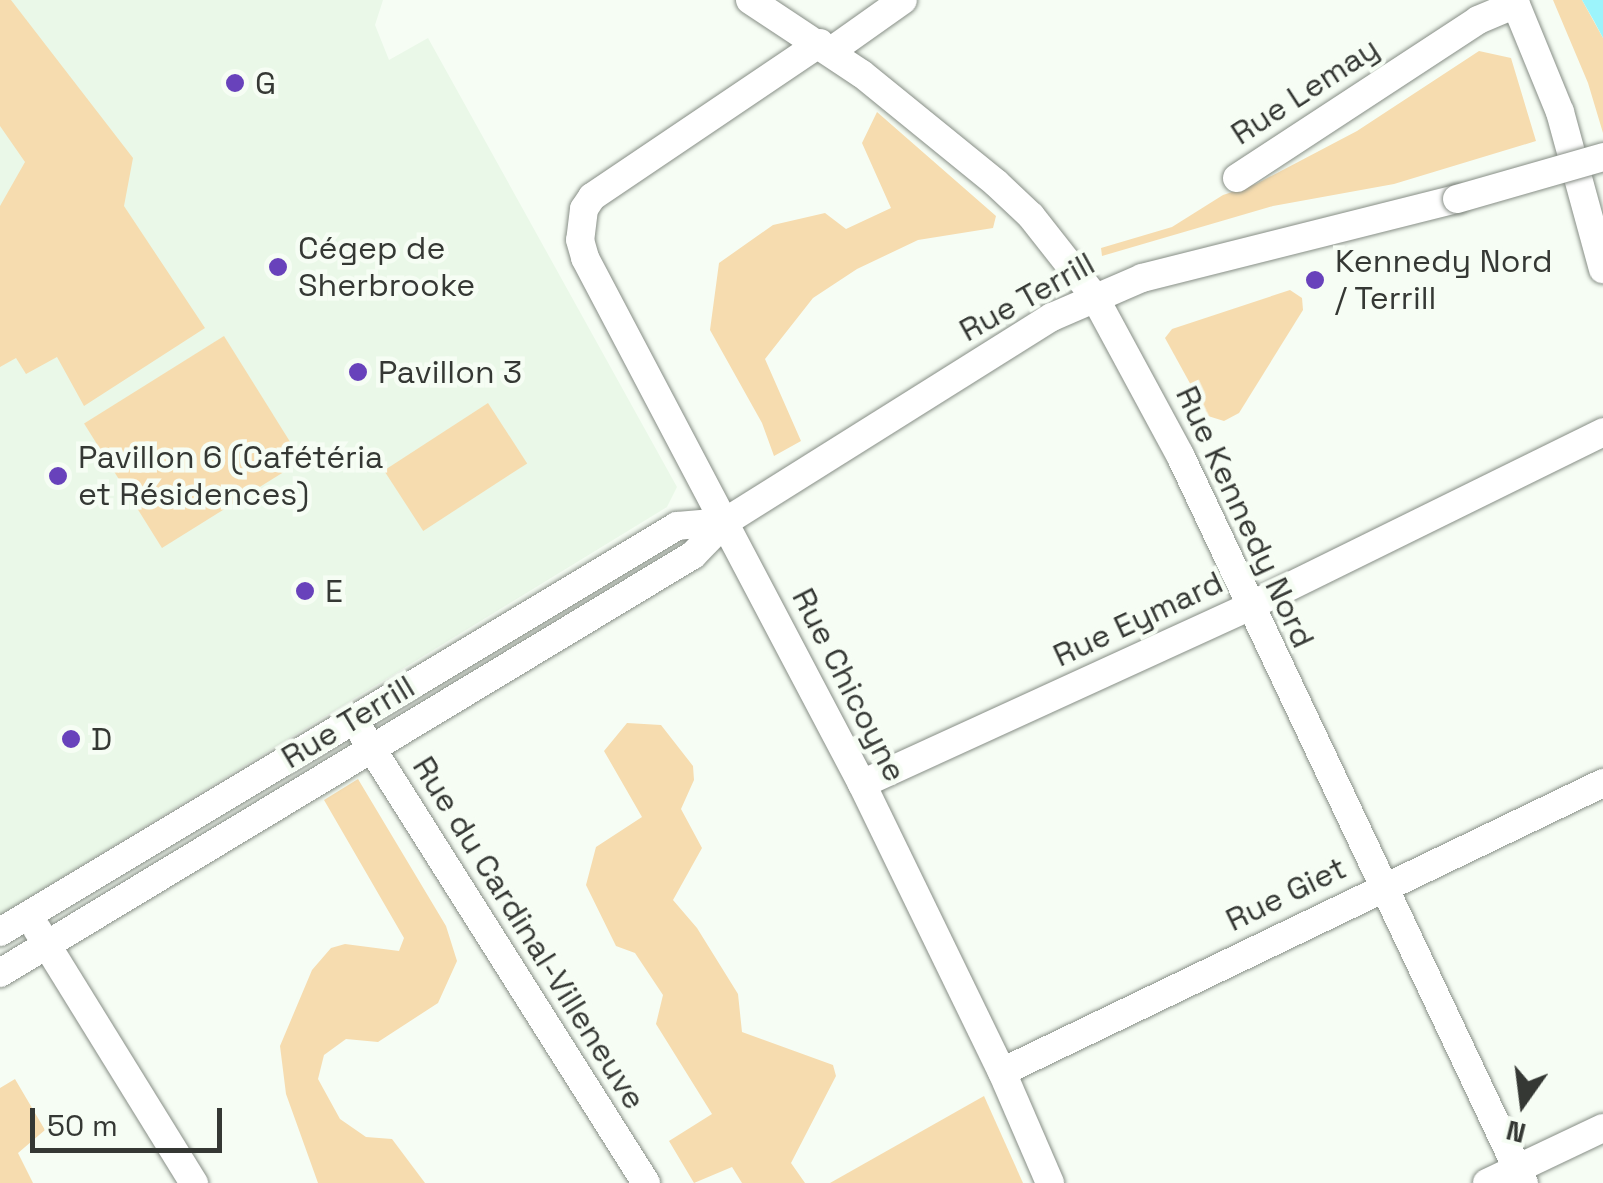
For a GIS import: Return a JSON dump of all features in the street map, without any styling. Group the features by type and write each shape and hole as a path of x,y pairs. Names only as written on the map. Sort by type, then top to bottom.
{"street":[{"name":"Rue Kennedy Nord","path":"750,0 826,47 996,183 1031,216 1094,296 1180,455 1248,607 1521,1176"},
{"path":"826,47 903,0"},
{"path":"1515,2 1560,112 1603,269"},
{"name":"Rue Lemay","path":"1237,178 1478,20 1515,2"},
{"name":"Rue Chicoyne","path":"826,47 592,198 581,224 586,258 862,784 1002,1072 1050,1183"},
{"name":"Rue Terrill","path":"0,973 693,555 724,522 1052,316 1142,278 1457,199 1603,157"},
{"name":"Rue Eymard","path":"862,784 1248,607 1603,432"},
{"name":"Rue Terrill","path":"0,932 677,526 724,522"},
{"name":"Rue du Cardinal-Villeneuve","path":"354,719 646,1183"},
{"name":"Rue Giet","path":"1002,1072 1603,783"},
{"path":"28,915 194,1183"},
{"path":"1487,1183 1521,1176 1603,1128"}],"shaded area":[{"name":"Cégep de Sherbrooke","path":"0,0 383,0 375,25 389,60 428,38 677,487 667,507 0,915"},
{"path":"0,0 11,0 133,158 124,206 205,328 84,406 57,357 26,374 16,358 0,367 0,206 25,162 0,126"},
{"path":"1553,0 1582,0 1603,38 1603,133 1588,83"},
{"path":"1479,51 1511,58 1536,141 1394,184 1273,206 1102,256 1101,248 1172,227 1223,195 1256,184 1357,131"},
{"path":"877,112 996,216 993,228 918,240 857,269 813,298 765,359 801,441 774,456 762,423 710,330 719,263 773,225 825,213 846,229 891,208 862,143"},
{"path":"1290,290 1302,298 1303,310 1239,413 1224,421 1208,416 1165,338 1172,329"},
{"path":"224,336 302,461 162,548 84,423"},
{"path":"488,403 527,463 423,531 384,471"},
{"path":"627,723 661,725 693,766 694,780 681,809 702,848 673,900 697,928 738,994 742,1032 833,1065 836,1076 791,1163 805,1183 742,1183 732,1167 694,1183 669,1141 712,1114 656,1024 663,995 635,953 616,946 586,885 596,847 642,817 604,751"},
{"path":"358,779 446,926 457,961 438,1003 378,1042 346,1039 324,1055 318,1079 340,1119 366,1137 392,1139 425,1183 318,1183 286,1094 280,1046 312,970 331,948 345,944 399,951 404,938 324,800"},
{"path":"15,1079 45,1130 18,1153 33,1183 0,1183 0,1088"},
{"path":"984,1096 1023,1183 830,1183"}],"water":[{"path":"1582,0 1603,0 1603,38 1594,21"}],"place":[{"name":"G","path":"235,83"},
{"name":"Cégep de Sherbrooke","path":"278,267"},
{"name":"Kennedy Nord / Terrill","path":"1315,280"},
{"name":"Pavillon 3","path":"358,372"},
{"name":"Pavillon 6 (Cafétéria et Résidences)","path":"58,476"},
{"name":"E","path":"305,591"},
{"name":"D","path":"71,739"}]}
